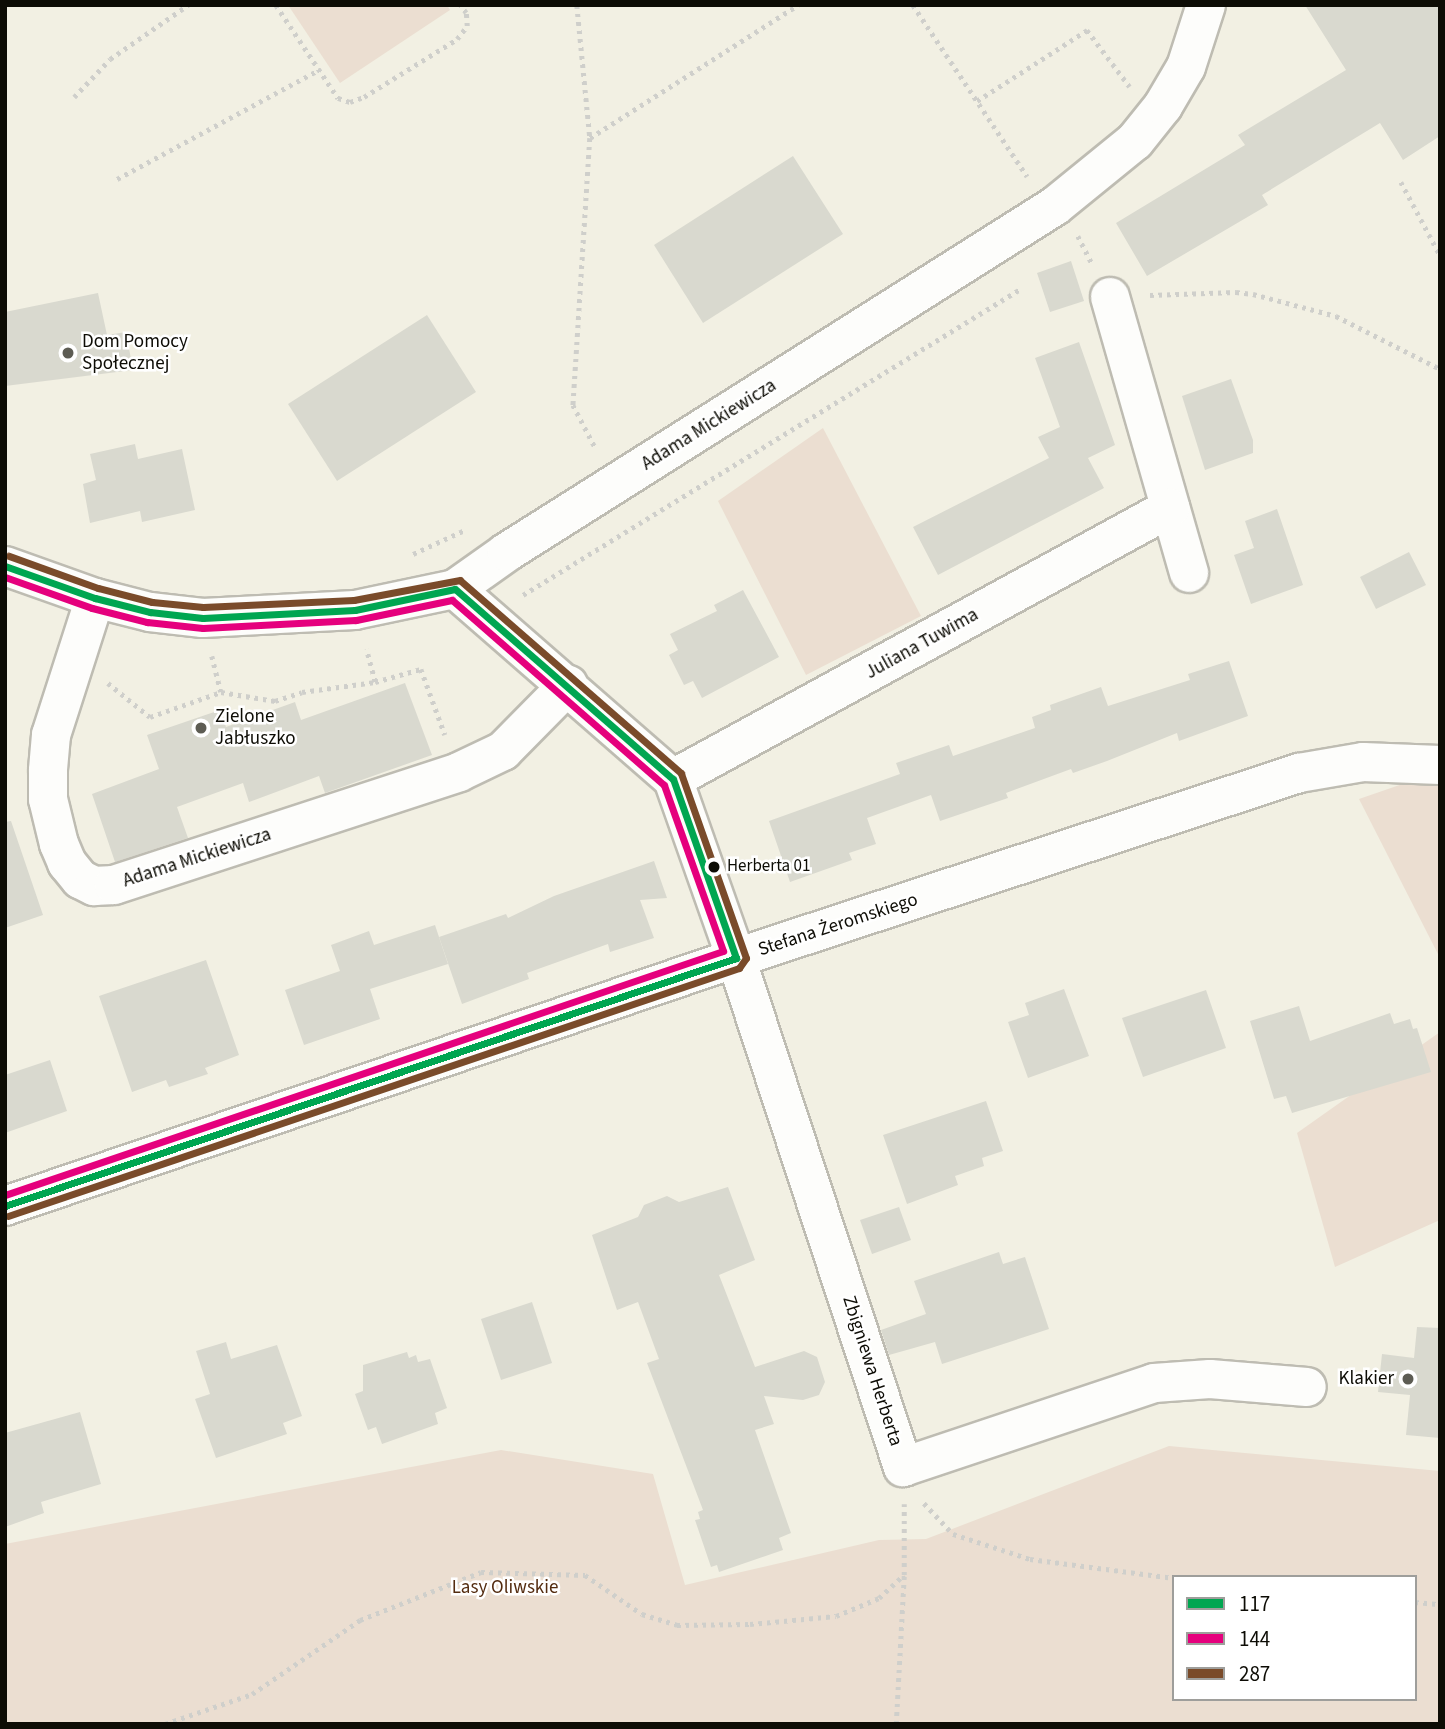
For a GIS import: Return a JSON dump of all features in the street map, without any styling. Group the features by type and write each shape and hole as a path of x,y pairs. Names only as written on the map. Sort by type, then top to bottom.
{"street":[{"name":"Adama Mickiewicza","path":"5,566 95,598 150,612 203,618 355,610 455,589 528,538 1039,218 1135,141 1163,106 1186,67 1206,5"},
{"path":"1110,297 1189,573"},
{"name":"Juliana Tuwima","path":"673,779 1170,508"},
{"path":"455,589 673,779 736,958"},
{"name":"Adama Mickiewicza","path":"95,598 51,735 48,799 59,844 67,863 80,879 94,886 114,885 459,772 503,751 568,685"},
{"name":"Stefana Żeromskiego","path":"5,1206 736,958 1299,773 1363,762 1440,765"},
{"name":"Zbigniewa Herberta","path":"736,958 903,1467 1154,1383 1210,1379 1307,1387"}],"path":[{"path":"74,97 110,59 188,5"},
{"path":"276,5 338,98 351,102 365,97 457,38 467,26 466,13 460,5"},
{"path":"577,5 590,138 572,405 597,449"},
{"path":"590,138 797,5"},
{"path":"913,5 1022,168"},
{"path":"977,101 1087,30 1127,85 1163,106"},
{"path":"117,180 320,70"},
{"path":"1120,94 1134,73"},
{"path":"1401,182 1440,255"},
{"path":"541,587 1022,288"},
{"path":"1236,292 1336,316 1440,369"},
{"path":"585,457 608,442"},
{"path":"400,560 468,528"},
{"path":"75,656 150,717 221,692 275,701 302,692 375,682 421,669 459,772"},
{"path":"370,661 375,682"},
{"path":"216,674 221,692"},
{"path":"896,1724 904,1575 903,1467"},
{"path":"903,1467 925,1504 953,1534 1030,1559 1172,1578"},
{"path":"165,1724 252,1694 360,1620 481,1572 585,1575 642,1614 677,1625 750,1624 836,1616 878,1598 904,1575"},
{"path":"1417,1602 1440,1604"}],"green space":[{"path":"288,5 447,5 450,10 340,83"},
{"path":"823,428 921,616 806,675 718,501"},
{"path":"1417,779 1440,779 1440,958 1359,799"},
{"path":"1440,1032 1440,1220 1335,1267 1297,1133"},
{"name":"Lasy Oliwskie","path":"1169,1446 1440,1471 1440,1724 5,1724 5,1544 501,1450 653,1474 685,1585 879,1540 926,1539"}],"building":[{"path":"1305,5 1440,5 1440,136 1403,160 1380,123 1262,195 1268,205 1147,276 1116,223 1245,145 1238,135 1346,70"},
{"path":"793,156 843,234 703,323 654,245"},
{"path":"1071,261 1084,301 1050,312 1037,273"},
{"name":"Dom Pomocy Społecznej","path":"98,293 107,335 126,332 133,370 5,386 5,312"},
{"path":"427,315 476,392 337,481 288,404"},
{"path":"1079,342 1115,445 1088,458 1104,488 938,575 913,527 1049,458 1038,437 1060,427 1035,358"},
{"path":"1231,379 1253,440 1253,453 1205,470 1182,396"},
{"path":"135,444 138,459 182,449 195,510 142,522 140,511 90,523 83,484 96,480 90,454"},
{"path":"1277,509 1303,585 1251,604 1234,555 1254,548 1245,521"},
{"path":"1409,552 1426,585 1376,609 1360,577"},
{"path":"743,590 779,657 702,698 693,681 684,685 669,655 678,650 670,634 717,611 714,605"},
{"path":"1229,661 1248,716 1179,741 1177,733 1073,773 1071,769 1006,793 1008,798 940,821 931,795 867,818 876,844 849,853 852,860 790,882 769,821 900,774 896,763 949,745 953,756 1035,728 1032,717 1051,710 1050,705 1101,687 1108,706 1190,680 1188,674"},
{"path":"405,683 432,755 325,793 319,776 249,802 243,783 177,807 188,838 115,862 92,794 159,769 147,735 220,710 226,727 295,702 301,720"},
{"path":"11,821 43,915 5,928 5,822"},
{"path":"654,861 667,898 640,900 654,938 610,952 608,944 527,973 529,979 462,1004 439,937 506,914 508,918 554,896"},
{"path":"435,925 448,964 370,989 380,1019 304,1045 285,990 340,971 331,945 369,931 374,945"},
{"path":"206,960 239,1055 205,1068 208,1074 169,1087 166,1080 132,1092 99,996"},
{"path":"1064,989 1089,1056 1028,1078 1008,1022 1029,1015 1025,1003"},
{"path":"1206,990 1226,1048 1143,1077 1122,1018"},
{"path":"1299,1006 1310,1041 1390,1013 1394,1024 1410,1019 1413,1029 1417,1028 1431,1072 1292,1113 1286,1096 1274,1099 1250,1021"},
{"path":"50,1060 67,1111 5,1133 5,1075"},
{"path":"986,1101 1003,1151 982,1158 984,1166 955,1176 958,1185 907,1204 883,1135"},
{"path":"728,1187 755,1260 719,1275 755,1367 804,1351 817,1357 825,1382 819,1395 803,1400 764,1396 774,1424 755,1430 791,1533 779,1538 783,1550 719,1572 717,1565 711,1567 695,1520 700,1519 698,1512 703,1510 647,1363 659,1359 638,1302 617,1310 592,1235 638,1217 644,1205 667,1196 679,1202"},
{"path":"899,1207 911,1240 872,1254 860,1220"},
{"path":"999,1252 1003,1264 1025,1257 1049,1329 942,1364 935,1342 889,1355 881,1330 926,1314 914,1281"},
{"path":"532,1302 552,1363 501,1380 481,1319"},
{"path":"1417,1327 1440,1328 1440,1438 1406,1435 1410,1395 1378,1392 1382,1354 1414,1358"},
{"path":"226,1342 231,1359 277,1345 302,1416 283,1423 287,1434 216,1458 195,1399 210,1394 196,1351"},
{"path":"407,1352 409,1358 416,1355 418,1362 430,1359 447,1408 435,1413 438,1424 382,1444 376,1427 368,1430 355,1394 363,1391 363,1365"},
{"path":"80,1412 101,1484 41,1502 44,1513 5,1527 5,1433"}],"transit line":[{"name":"287","path":"8,1216 739,968 746,958 681,773 460,580 354,600 203,607 152,602 98,588 9,556"},
{"name":"117","path":"5,566 95,598 150,612 203,618 355,610 455,589"},
{"name":"144","path":"5,577 92,608 147,622 203,628 356,620 452,600 664,785 723,951 5,1195"},
{"name":"117","path":"455,589 673,779 736,958"},
{"name":"117","path":"5,1206 736,958"}],"place":[{"name":"Dom Pomocy Społecznej","path":"68,353"},
{"name":"Zielone Jabłuszko","path":"201,728"},
{"name":"Herberta 01","path":"714,867"},
{"name":"Klakier","path":"1408,1379"}]}
